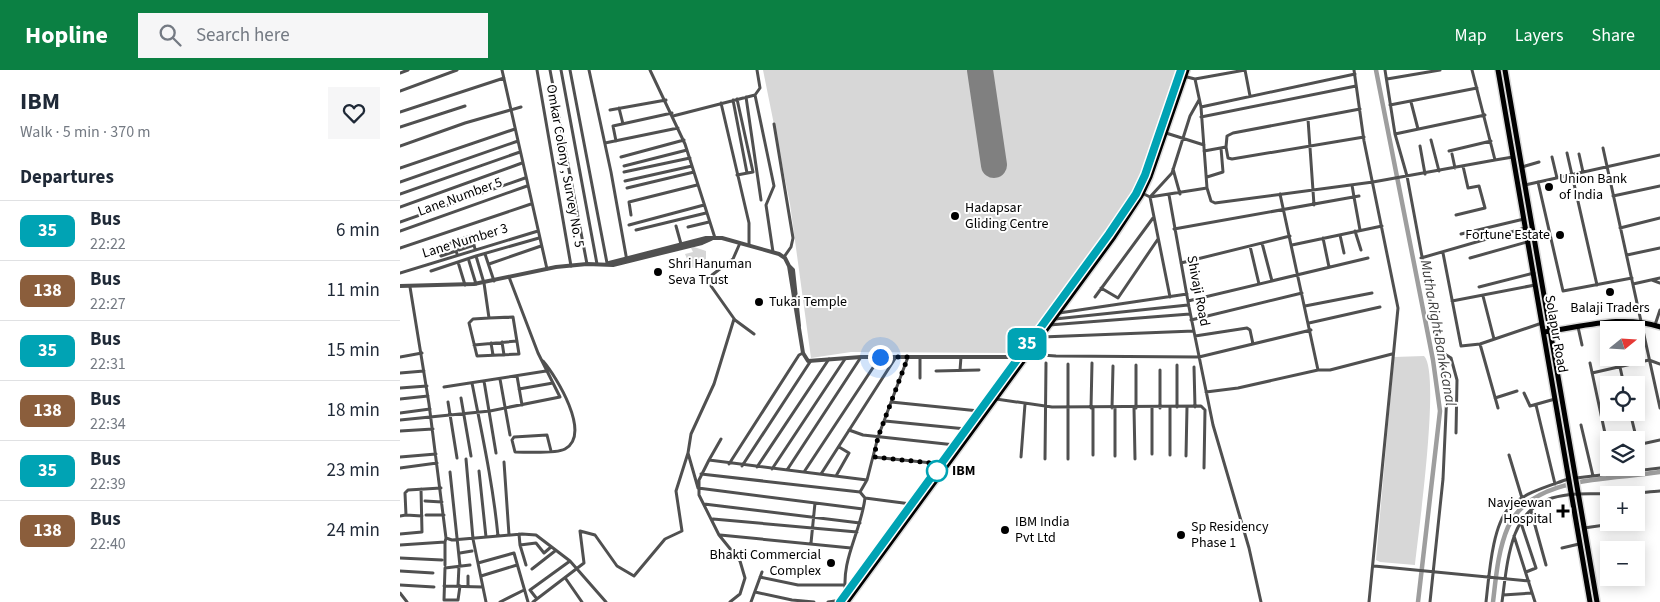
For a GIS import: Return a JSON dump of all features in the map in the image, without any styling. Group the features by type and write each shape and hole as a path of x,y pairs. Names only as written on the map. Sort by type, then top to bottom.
{"main road":[{"path":"844,600 1018,357 1140,192 1182,74 1187,70"},
{"name":"Solapur Road","path":"1498,70 1590,602"},
{"name":"Solapur Road","path":"1505,70 1597,602"},
{"path":"844,600 936,481 1114,237 1140,192 1166,133 1182,74"},
{"path":"1614,321 1640,321"},
{"path":"1645,322 1657,326"},
{"path":"1544,332 1600,323"}],"street":[{"path":"400,73 408,70"},
{"path":"400,91 457,70"},
{"path":"502,70 547,270"},
{"name":"Omkar Colony , Survey No. 5","path":"537,70 571,266"},
{"path":"550,70 586,264"},
{"path":"561,70 598,264"},
{"path":"570,70 608,263"},
{"path":"589,70 627,260"},
{"path":"650,70 684,140 713,238"},
{"path":"616,141 613,126 755,95 760,88 757,70"},
{"path":"1182,74 1195,79 1245,70 1250,96"},
{"path":"1385,70 1395,134 1447,391 1443,479 1430,602"},
{"path":"1405,70 1406,76"},
{"path":"1386,79 1440,70"},
{"path":"1472,70 1495,160"},
{"path":"1201,107 1354,72 1364,137 1398,308 1369,602"},
{"path":"400,112 504,78"},
{"path":"1195,79 1201,107 1208,188 1211,201 1215,203 1425,174 1513,157"},
{"path":"1201,117 1356,86"},
{"path":"1390,105 1477,88"},
{"path":"755,95 774,186 766,205 773,252"},
{"path":"746,97 761,200"},
{"path":"1150,197 1172,173 1183,138 1199,99"},
{"path":"610,110 666,100"},
{"path":"735,100 753,172 737,175"},
{"path":"1411,102 1418,129"},
{"path":"721,103 749,223 749,245"},
{"path":"400,127 465,106"},
{"path":"400,146 521,107"},
{"path":"619,108 623,124"},
{"path":"1360,109 1233,132 1227,136 1226,147 1228,158 1232,160 1364,137"},
{"path":"1395,134 1485,116"},
{"path":"1308,119 1314,204"},
{"path":"774,124 793,238 791,247 784,257"},
{"path":"605,143 678,128"},
{"path":"400,168 515,129"},
{"path":"1166,133 1204,146"},
{"path":"622,156 684,140"},
{"path":"1431,140 1439,171"},
{"path":"400,182 518,141"},
{"path":"1455,168 1451,152 1491,141"},
{"path":"1420,146 1425,174"},
{"path":"1204,151 1226,147"},
{"path":"1207,177 1223,172 1221,148"},
{"path":"1603,148 1640,321"},
{"path":"624,166 687,150"},
{"path":"400,194 520,152"},
{"path":"1567,153 1597,285"},
{"path":"1580,154 1583,172"},
{"path":"1525,185 1660,155"},
{"path":"1552,157 1557,178"},
{"path":"624,172 690,158"},
{"path":"1522,167 1539,162"},
{"path":"400,208 522,163"},
{"path":"625,181 692,166"},
{"path":"1456,215 1484,208 1479,186 1468,188 1463,166"},
{"path":"1173,168 1180,194"},
{"path":"627,188 694,172"},
{"path":"400,222 525,178"},
{"path":"1538,182 1563,291 1632,278"},
{"path":"631,215 628,202 697,185"},
{"path":"1352,185 1361,250"},
{"name":"Lane Number 5","path":"400,231 527,186"},
{"path":"1613,196 1660,186"},
{"path":"1140,192 1150,197 1180,194 1208,188"},
{"path":"1280,194 1311,330 1318,370"},
{"name":"Shivaji Road","path":"1169,195 1206,392 1249,548 1261,602"},
{"path":"1174,229 1284,211 1359,196"},
{"path":"1150,197 1170,297"},
{"path":"400,248 531,204"},
{"path":"629,224 704,206"},
{"path":"636,230 706,213"},
{"path":"1095,296 1154,218"},
{"path":"1461,234 1524,218"},
{"path":"1620,228 1660,218"},
{"path":"688,227 709,222"},
{"path":"676,226 680,244"},
{"path":"1292,245 1382,226"},
{"path":"1421,258 1443,253 1465,243 1526,228"},
{"name":"Lane Number 3","path":"400,273 475,247 538,231"},
{"path":"1340,235 1344,253"},
{"path":"471,236 475,247 459,250 456,241 471,236"},
{"path":"1181,263 1290,236"},
{"path":"431,271 539,238"},
{"path":"664,251 680,244 713,238 749,245 784,257 793,270 803,353 804,358 810,362 829,359 896,356 1018,357"},
{"path":"400,286 426,287 484,283 571,266 627,260 707,242 713,238"},
{"path":"1323,238 1330,267"},
{"path":"1101,288 1118,298 1158,239"},
{"path":"454,242 457,253 442,256 438,248 454,242"},
{"path":"1470,258 1528,242"},
{"path":"740,243 733,259 712,275 710,280 714,293 734,319 754,334"},
{"path":"1262,243 1272,281"},
{"path":"488,264 541,246"},
{"path":"1250,246 1259,284"},
{"path":"1627,255 1660,248"},
{"path":"1443,253 1461,346 1480,344 1543,323"},
{"path":"485,254 494,281"},
{"path":"476,256 484,283 489,318"},
{"path":"1053,319 1188,303 1368,258"},
{"path":"469,261 476,284"},
{"path":"458,262 465,285"},
{"path":"1479,287 1534,273"},
{"path":"400,420 490,411 560,397 540,358 509,278"},
{"path":"1633,284 1660,278"},
{"path":"424,279 426,287"},
{"path":"1651,280 1660,283"},
{"path":"1452,301 1536,284"},
{"path":"410,287 438,463 446,538 444,542 445,565"},
{"path":"1191,320 1302,293"},
{"path":"1305,306 1372,293"},
{"path":"1058,313 1187,294"},
{"path":"1483,296 1494,339"},
{"path":"1309,323 1380,307"},
{"path":"1657,326 1660,310"},
{"path":"1049,324 1190,314"},
{"path":"513,316 517,341 518,354 477,356 469,323 470,320 513,316"},
{"path":"533,602 584,564 580,531 595,535 617,566 634,576 665,539 682,530 676,491 688,453 691,434 714,384 734,319"},
{"path":"1578,327 1582,345"},
{"path":"1195,336 1247,328 1250,330 1253,344"},
{"path":"1027,354 1200,357 1311,330"},
{"path":"1040,337 1194,331"},
{"path":"474,345 517,341"},
{"path":"502,342 504,355"},
{"path":"491,343 492,356"},
{"path":"1645,343 1660,408"},
{"path":"1480,344 1498,408"},
{"path":"1440,351 1450,358 1457,380 1456,433"},
{"path":"400,356 422,353"},
{"path":"729,464 799,355 803,353"},
{"path":"1206,392 1238,388 1318,370 1330,370 1392,354"},
{"path":"821,474 896,356"},
{"path":"787,470 861,357"},
{"path":"804,472 880,357"},
{"path":"860,492 874,457 878,437 890,402 908,357"},
{"path":"920,357 920,378"},
{"path":"960,357 960,370"},
{"path":"540,358 570,407 576,424 574,437 569,446 561,450 552,451 514,452 512,440 547,435 552,451"},
{"path":"772,469 845,358"},
{"path":"757,468 829,359"},
{"path":"1645,361 1649,360 1660,364"},
{"path":"742,466 810,362"},
{"path":"1045,458 1046,363"},
{"path":"1092,363 1093,455"},
{"path":"1590,363 1604,431"},
{"path":"1068,364 1068,459"},
{"path":"1177,365 1177,407"},
{"path":"1113,366 1115,456"},
{"path":"1135,459 1136,366"},
{"path":"1592,373 1620,366 1622,376"},
{"path":"1194,367 1194,406"},
{"path":"936,371 979,370"},
{"path":"1160,370 1160,408"},
{"path":"400,374 424,371"},
{"path":"444,386 546,371"},
{"path":"517,376 522,405"},
{"path":"500,379 510,436"},
{"path":"484,381 496,453"},
{"path":"472,383 483,448 490,469 498,536"},
{"path":"519,389 553,383"},
{"path":"400,388 427,386"},
{"path":"1495,398 1517,391"},
{"path":"1524,393 1529,406 1556,399"},
{"path":"400,399 428,396"},
{"path":"461,398 471,456"},
{"path":"995,399 1046,407 1067,408 1194,406 1204,408 1204,468"},
{"path":"448,402 457,458"},
{"path":"890,402 980,411"},
{"path":"1021,457 1025,404"},
{"path":"1536,405 1556,484"},
{"path":"1170,407 1170,454"},
{"path":"1186,456 1187,407"},
{"path":"1152,408 1152,454"},
{"path":"400,413 430,409"},
{"path":"885,421 967,429"},
{"path":"1581,425 1592,476"},
{"path":"400,431 432,429"},
{"path":"849,430 878,437 955,445"},
{"path":"698,488 701,474 721,439"},
{"path":"1645,443 1660,440"},
{"path":"836,476 849,453 838,446"},
{"path":"688,453 704,504 720,535 740,561 745,578 740,594 730,602"},
{"path":"400,457 436,454"},
{"path":"1509,454 1522,498"},
{"path":"874,457 942,464"},
{"path":"466,459 473,538 486,602"},
{"path":"709,460 757,468 866,480"},
{"path":"504,462 509,535"},
{"path":"400,468 438,463"},
{"path":"1576,478 1660,468"},
{"path":"484,470 490,469"},
{"path":"479,471 486,537"},
{"path":"450,472 459,539 460,552 459,566 459,586 458,601 444,600 445,568 459,566 470,565"},
{"path":"701,474 860,492 865,498 912,504"},
{"path":"1486,602 1493,544 1506,512 1522,498 1569,479"},
{"path":"406,515 406,491 441,488"},
{"path":"698,488 863,510"},
{"path":"400,534 422,532 424,515 422,489"},
{"path":"1502,602 1503,578 1514,536 1531,510 1545,500 1571,492 1660,491"},
{"path":"828,602 844,600 845,569 858,532 865,498"},
{"path":"425,501 442,502"},
{"path":"811,543 815,503"},
{"path":"704,504 860,523"},
{"path":"1531,510 1546,565"},
{"path":"400,516 444,515"},
{"path":"713,519 858,532"},
{"path":"1521,523 1536,568 1526,572"},
{"path":"1584,528 1600,526"},
{"path":"446,538 459,539 519,534 536,535 570,561 606,602"},
{"path":"519,534 520,545 526,564"},
{"path":"720,535 851,548"},
{"path":"1514,536 1535,602"},
{"path":"400,545 444,542"},
{"path":"520,545 536,543 544,553 551,547"},
{"path":"1562,548 1580,544"},
{"path":"460,552 472,551"},
{"path":"532,569 555,551"},
{"path":"478,563 514,553 528,602"},
{"path":"400,558 442,560"},
{"path":"538,600 530,590 570,561"},
{"path":"481,576 517,565"},
{"path":"1374,566 1529,581"},
{"path":"400,571 433,573"},
{"path":"752,602 762,572"},
{"path":"468,576 468,586"},
{"path":"760,577 798,585 844,585"},
{"path":"566,579 582,602"},
{"path":"400,585 434,587"},
{"path":"444,586 483,587"},
{"path":"500,602 524,590"},
{"path":"400,592 407,602"},
{"path":"755,592 792,600 814,602"},
{"path":"1503,595 1532,593"}],"shaded area":[{"name":"Hadapsar Gliding Centre","path":"763,70 1176,70 1155,141 1138,182 1125,205 1096,249 1016,353 851,352 811,358 790,204"},
{"path":"694,247 706,251 706,259 694,268 690,266 685,254 693,252 691,248"},
{"path":"1424,356 1429,368 1429,421 1424,490 1415,565 1380,562 1376,560 1394,357"}],"waterway":[{"name":"Mutha Right Bank Canal","path":"1376,70 1433,360 1440,411 1418,602"},
{"path":"1493,602 1496,573 1505,536 1508,527 1519,510 1535,498 1554,489 1575,483 1660,472"}],"runway":[{"path":"980,70 994,165"}],"bus line":[{"name":"35","path":"840,602 1109,234 1136,194 1156,146 1181,70"}],"place":[{"name":"Union Bank of India","path":"1549,187"},
{"name":"Hadapsar Gliding Centre","path":"955,216"},
{"name":"Fortune Estate","path":"1560,235"},
{"name":"Shri Hanuman Seva Trust","path":"658,272"},
{"name":"Balaji Traders","path":"1610,292"},
{"name":"Tukai Temple","path":"759,302"},
{"name":"IBM","path":"937,471"},
{"name":"Navjeewan Hospital","path":"1563,511"},
{"name":"IBM India Pvt Ltd","path":"1005,530"},
{"name":"Sp Residency Phase 1","path":"1181,535"},
{"name":"Bhakti Commercial Complex","path":"831,563"}],"route":[{"path":"880,357 908,357 878,437 874,457 942,464 937,471"}]}
